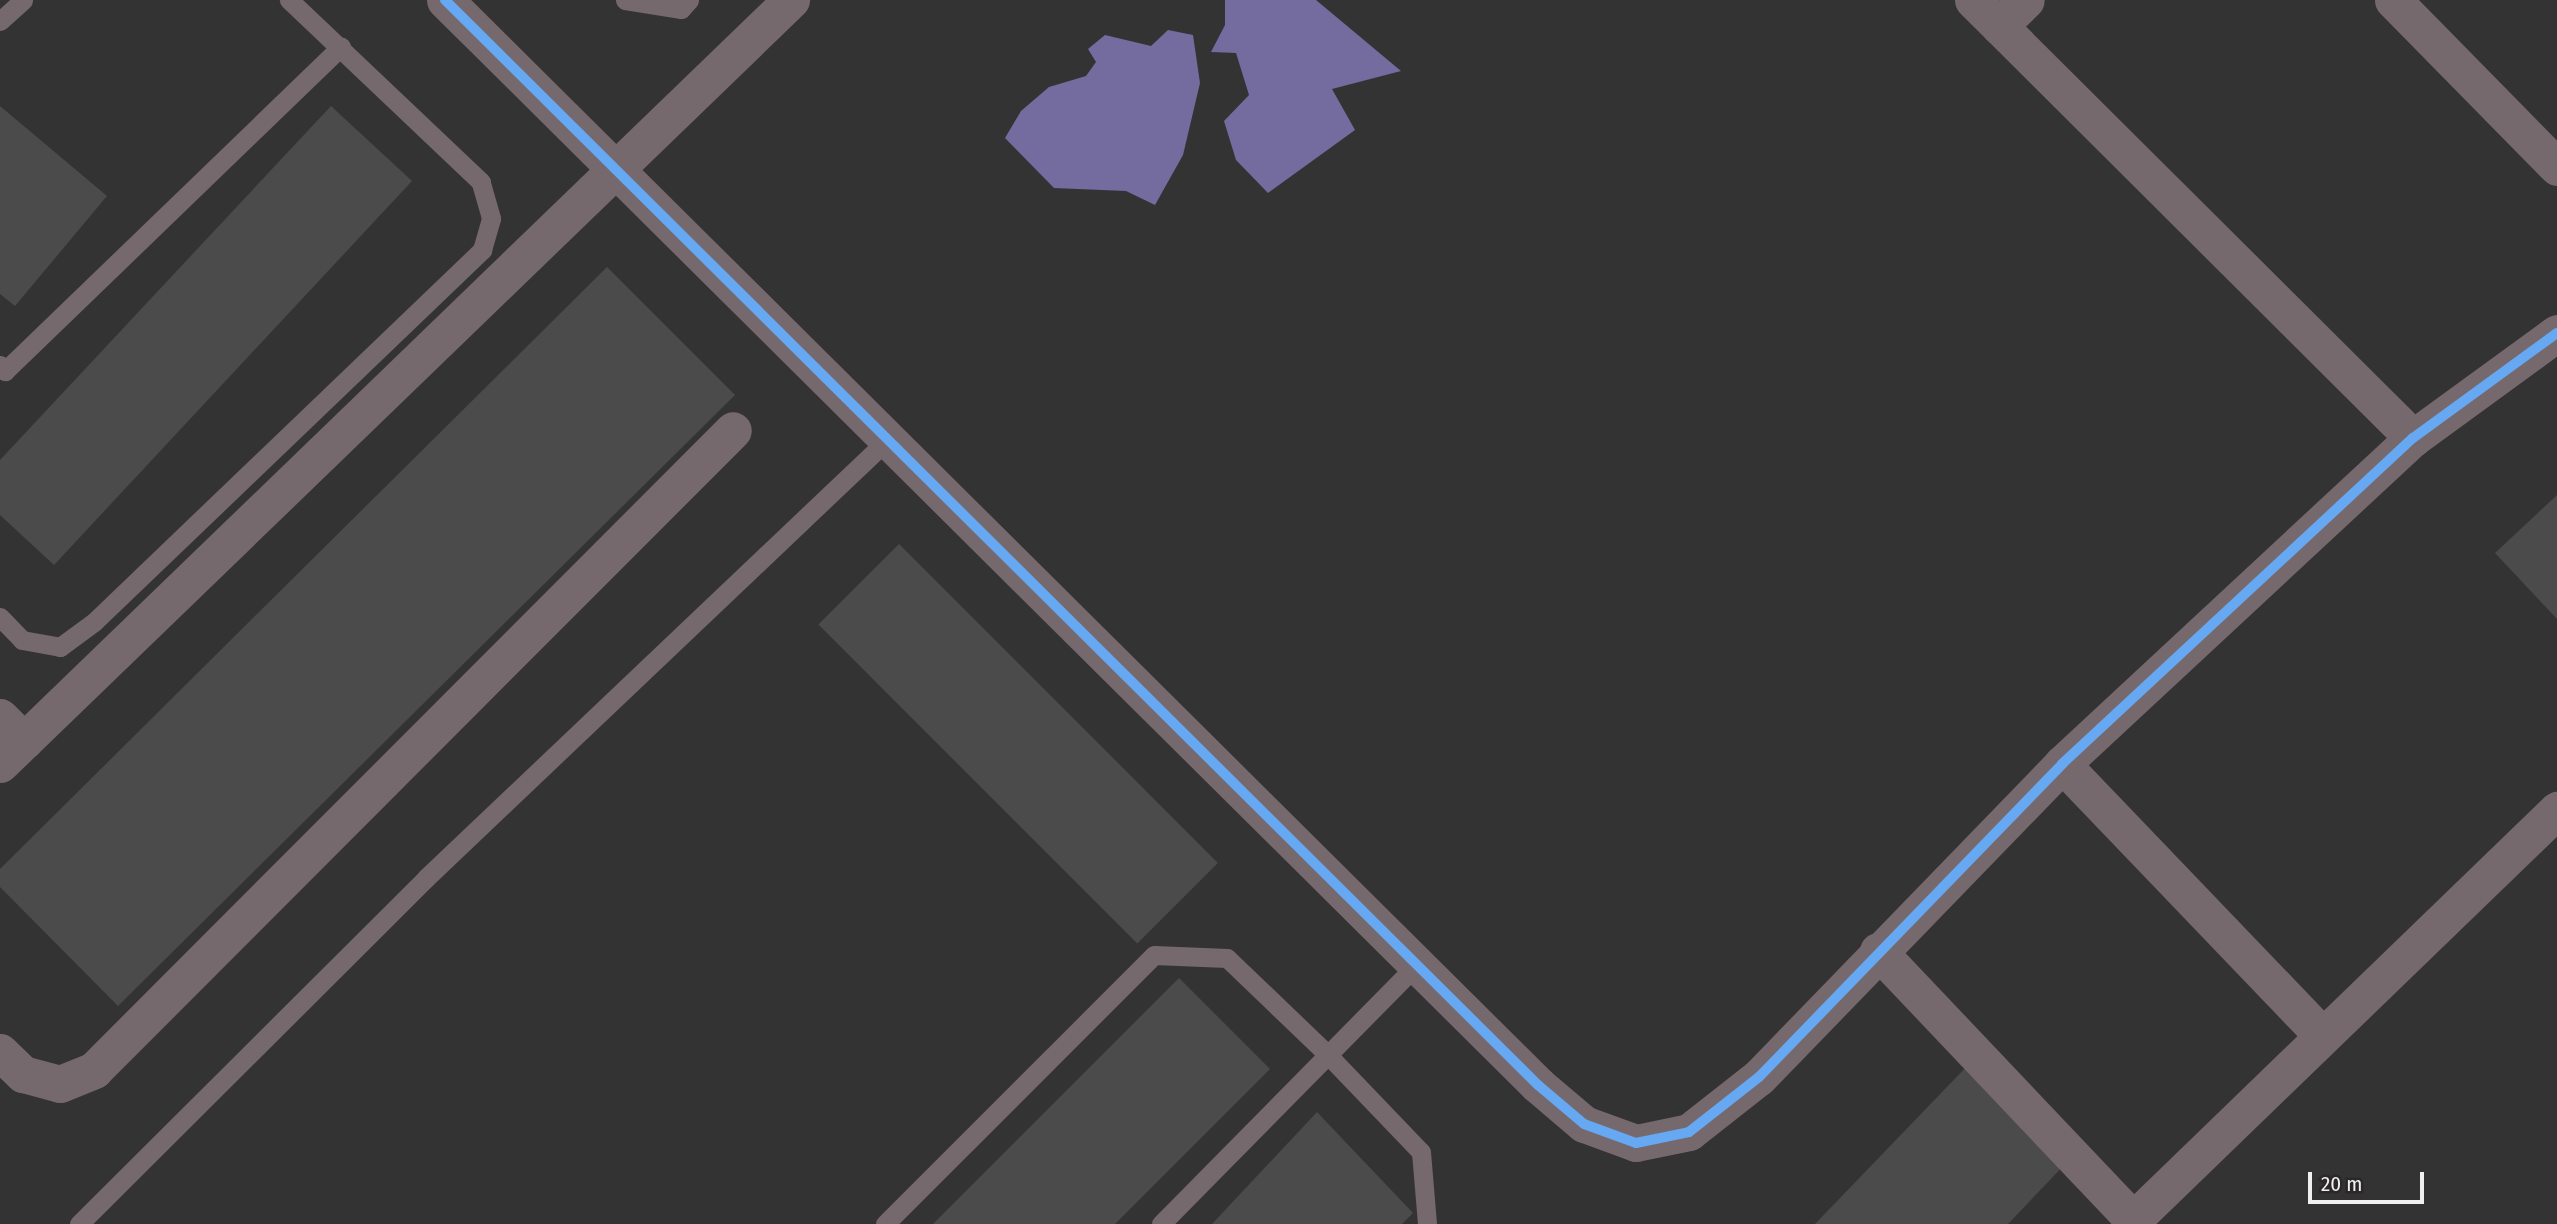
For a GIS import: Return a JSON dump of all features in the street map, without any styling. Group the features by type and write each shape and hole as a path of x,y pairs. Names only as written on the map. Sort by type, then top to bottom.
{"street":[{"path":"445,0 885,442 1416,965 1584,1124 1636,1143 1689,1132 1759,1077 1878,951 2062,764 2413,438 2557,333"},
{"path":"8,741 791,0"},
{"path":"1973,0 2413,438"},
{"path":"1999,26 2026,0"},
{"path":"2393,0 2557,167"},
{"path":"0,1052 23,1074 60,1084 94,1070 733,430"},
{"path":"2062,764 2322,1035"},
{"path":"1878,951 2135,1222 2322,1035 2557,810"}],"lane":[{"path":"0,21 23,0"},
{"path":"0,617 22,640 60,648 94,622 482,250 491,218 481,181 289,0"},
{"path":"625,0 681,9 689,0"},
{"path":"0,365 5,371 341,47"},
{"path":"79,1224 426,878 885,442"},
{"path":"885,1224 1154,955 1227,958 1328,1055 1420,1152 1427,1224"},
{"path":"1161,1224 1416,965"}],"shaded area":[{"path":"1225,0 1316,0 1401,71 1332,89 1355,130 1268,193 1236,160 1224,121 1249,95 1236,53 1211,52 1225,25"},
{"path":"1168,30 1193,35 1200,83 1183,155 1155,205 1126,191 1054,188 1005,138 1021,111 1049,87 1086,76 1096,62 1088,49 1105,35 1151,46"}],"building":[{"path":"0,106 107,196 15,306 0,294"},
{"path":"331,106 412,181 54,565 0,515 0,460"},
{"path":"607,267 735,395 118,1006 0,887 0,869"},
{"path":"2557,495 2557,619 2495,553"},
{"path":"899,544 1218,863 1137,944 818,625"},
{"path":"1179,978 1270,1069 1115,1224 933,1224"},
{"path":"1970,1063 2070,1159 2008,1224 1815,1224"},
{"path":"1317,1112 1413,1213 1402,1224 1212,1224"}],"cycle path":[{"path":"445,0 1538,1085 1584,1124 1636,1143 1689,1132 1759,1077 2062,764 2413,438 2557,333"}]}
